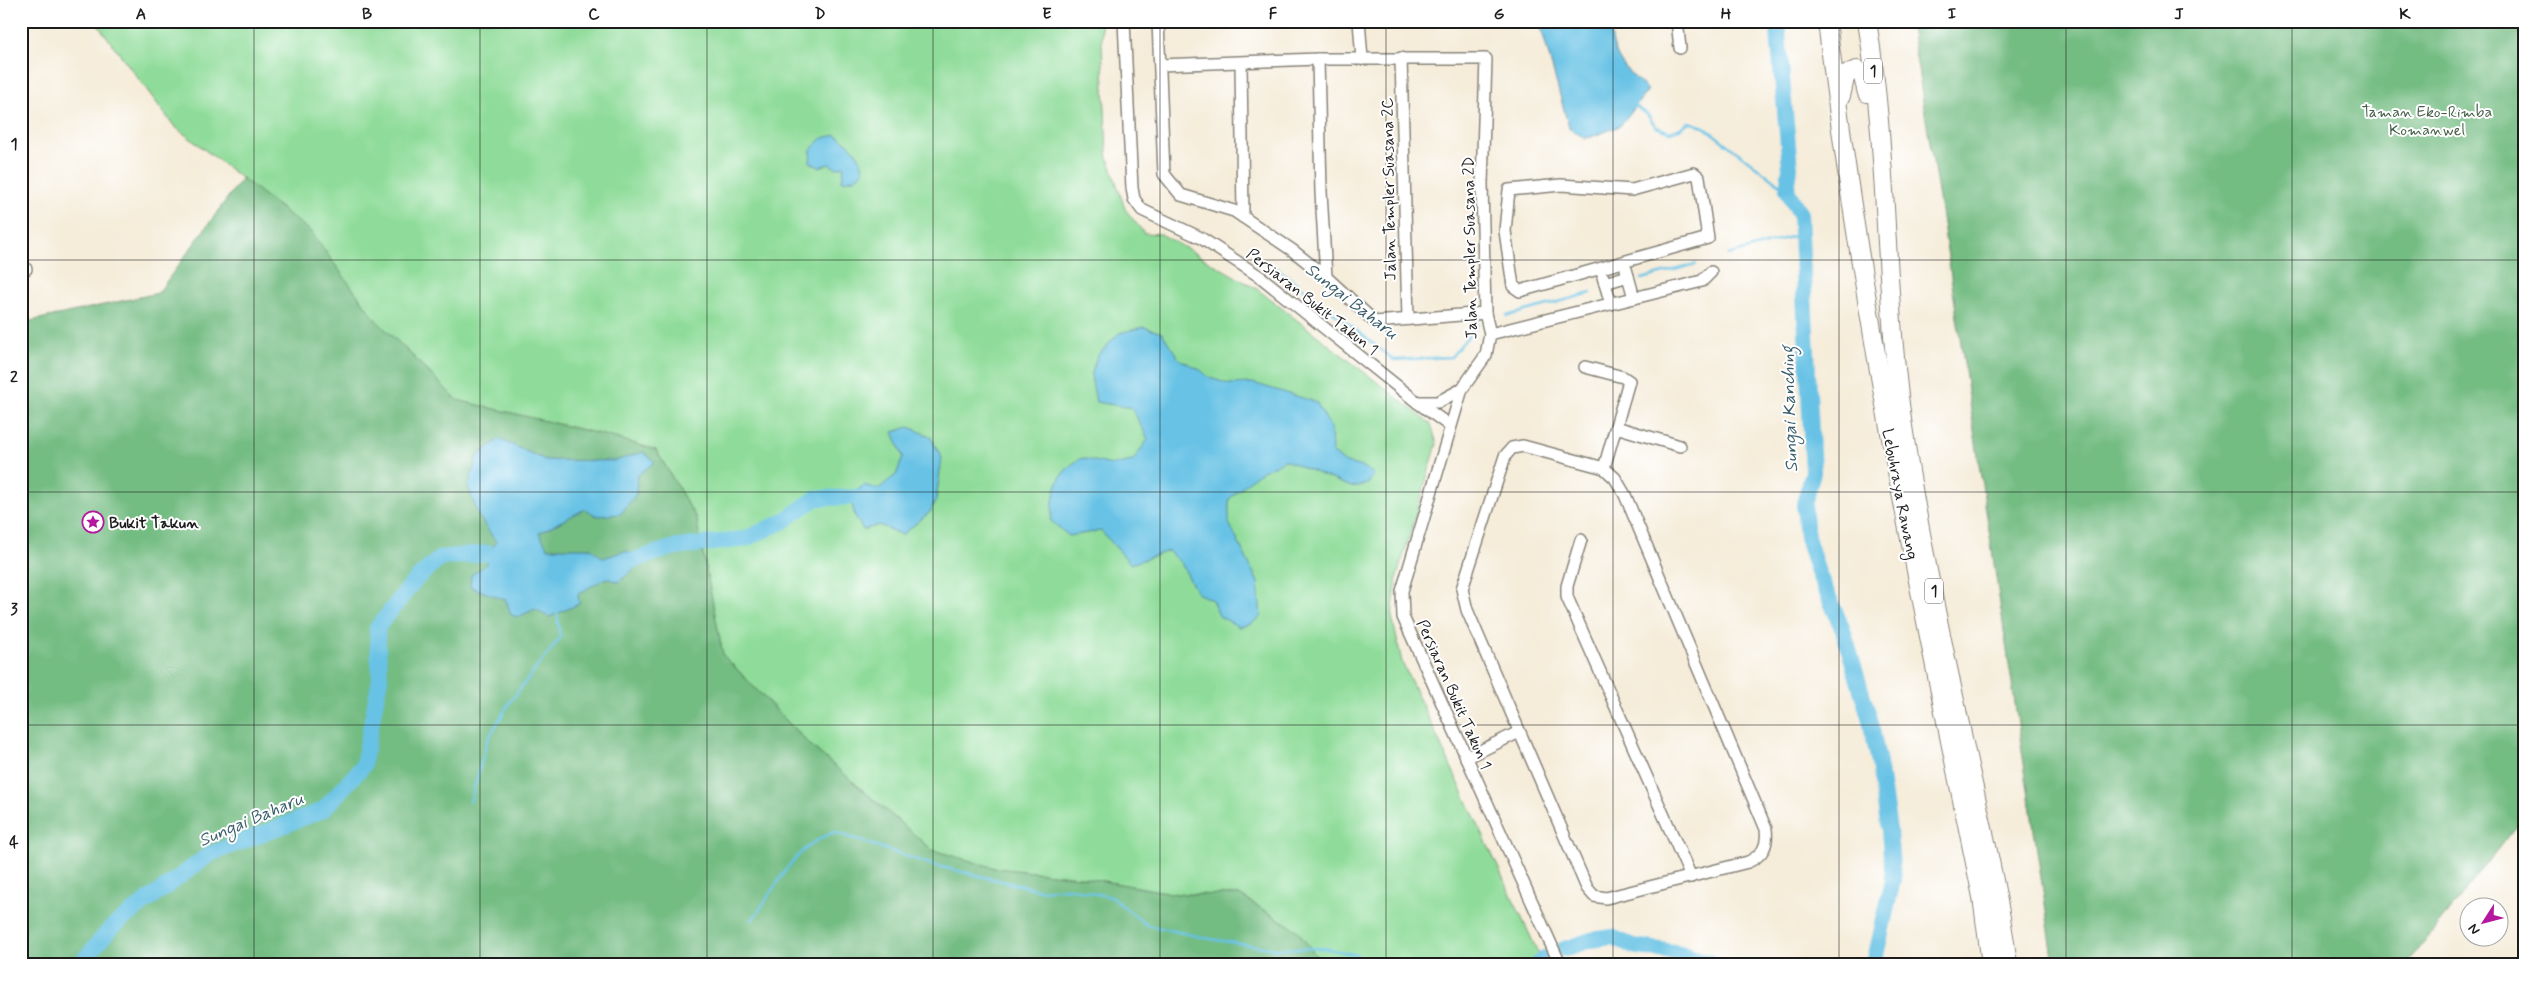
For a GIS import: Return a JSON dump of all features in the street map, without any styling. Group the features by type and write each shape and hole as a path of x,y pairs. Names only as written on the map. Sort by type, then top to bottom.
{"highway":[{"name":"Lebuhraya Rawang","path":"1827,21 1839,114 1892,450 1982,897 1991,964"},
{"name":"Lebuhraya Rawang","path":"1866,21 1878,120 1893,342 1906,448 1954,696 1996,894 2008,964"},
{"path":"1839,114 1846,74 1857,70 1862,73 1878,120"}],"street":[{"name":"Persiaran Bukit Takun 1","path":"1124,21 1132,188 1134,199 1142,210 1201,238 1262,278 1417,402 1450,426 1402,591 1403,617 1560,964"},
{"path":"1158,21 1164,174 1181,195 1234,211 1292,250 1326,277 1375,322 1485,313"},
{"path":"1359,21 1362,59"},
{"path":"1677,21 1680,48"},
{"path":"1160,65 1401,58"},
{"name":"Jalan Templer Suasana 2D","path":"1401,58 1486,58 1482,184 1485,313 1490,334 1486,355 1462,389 1450,426"},
{"name":"Jalan Templer Suasana 2C","path":"1401,58 1408,319"},
{"path":"1318,59 1321,192 1326,277"},
{"path":"1240,63 1243,217"},
{"path":"1694,173 1699,177 1708,238 1520,291 1513,286 1505,231 1507,194 1512,189 1561,186 1632,190 1694,173"},
{"path":"1611,304 1604,280 1627,272 1634,298"},
{"path":"1490,334 1702,281 1710,272"},
{"path":"1584,367 1623,377 1629,382 1604,468"},
{"path":"1417,402 1438,402 1462,389"},
{"path":"1616,427 1680,446"},
{"path":"1523,446 1604,468 1615,478 1625,495 1766,829 1766,845 1758,857 1748,862 1606,898 1594,896 1587,888 1519,732 1467,610 1462,589 1505,456 1512,448 1523,446"},
{"path":"1581,540 1567,586 1567,597 1691,877"},
{"path":"1466,758 1519,732"}],"green space":[{"path":"105,21 1101,21 1107,154 1125,209 1144,233 1161,234 1257,289 1431,424 1437,444 1397,577 1392,617 1402,662 1542,961 1541,964 1322,964 1297,930 1239,895 1177,894 1080,877 995,868 932,850 808,743 723,655 696,518 656,450 608,436 457,400 376,320 310,231 174,126 98,25"},
{"name":"Taman Eko-Rimba Komanwel","path":"1910,21 2525,21 2525,816 2407,964 2054,964 1942,217"},
{"path":"242,178 310,231 376,320 457,400 608,436 656,450 696,518 723,655 808,743 932,850 995,868 1080,877 1177,894 1239,895 1297,930 1322,964 21,964 21,323 158,293"}],"water":[{"path":"1536,21 1609,21 1616,53 1631,74 1648,90 1620,126 1586,139 1569,128 1542,31"},
{"path":"836,135 851,146 861,160 863,172 854,179 842,181 844,166 836,168 829,164 819,167 810,162 811,149 823,138"},
{"path":"1144,327 1162,333 1179,359 1199,369 1210,378 1229,384 1253,383 1316,402 1331,428 1332,452 1346,463 1363,467 1374,474 1368,484 1351,487 1285,460 1257,474 1229,499 1229,523 1258,582 1261,617 1251,624 1239,627 1219,616 1212,600 1197,593 1181,563 1168,551 1131,564 1101,531 1069,536 1051,521 1057,484 1066,470 1073,464 1082,458 1112,465 1133,461 1148,439 1132,408 1096,402 1091,376 1097,356 1119,333"},
{"path":"909,427 930,436 942,458 936,500 930,512 902,535 879,525 863,530 855,516 850,496 864,485 878,489 896,475 903,457 893,432"},
{"path":"499,439 546,460 615,461 643,452 655,462 637,476 636,494 621,514 597,516 585,509 539,533 548,548 591,548 603,558 625,551 641,556 639,564 619,582 606,578 578,594 579,604 549,617 535,609 518,617 511,615 506,600 470,587 471,575 487,564 488,553 496,542 478,515 468,487 477,457"}],"waterway":[{"name":"Sungai Kanching","path":"1777,21 1790,168 1787,190 1800,214 1813,472 1804,504 1807,537 1817,570 1843,630 1870,720 1879,763 1889,830 1893,880 1874,964"},
{"path":"1635,106 1647,114 1656,127 1670,132 1679,129 1689,122 1704,127 1787,190"},
{"name":"Sungai Baharu","path":"1728,255 1801,234"},
{"name":"Sungai Baharu","path":"1642,279 1696,264"},
{"name":"Sungai Baharu","path":"1277,268 1394,360 1451,357 1478,324"},
{"name":"Sungai Baharu","path":"1507,316 1591,293"},
{"name":"Sungai Baharu","path":"622,564 671,548 745,539 782,522 816,498 872,497"},
{"name":"Sungai Baharu","path":"80,964 112,927 210,854 323,810 363,766 380,679 377,628 415,580 440,558 488,553 505,564"},
{"path":"470,802 488,739 509,703 560,638 557,612"},
{"path":"752,920 795,858 819,839 834,832 933,865 1040,890 1070,888 1111,897 1147,925 1210,939 1275,949 1324,948 1357,955 1369,964"},
{"path":"1564,949 1591,940 1612,937 1633,946 1680,953 1714,964"},
{"path":"1538,964 1546,958"}],"place":[{"name":"Bukit Takun","path":"93,522"}]}
